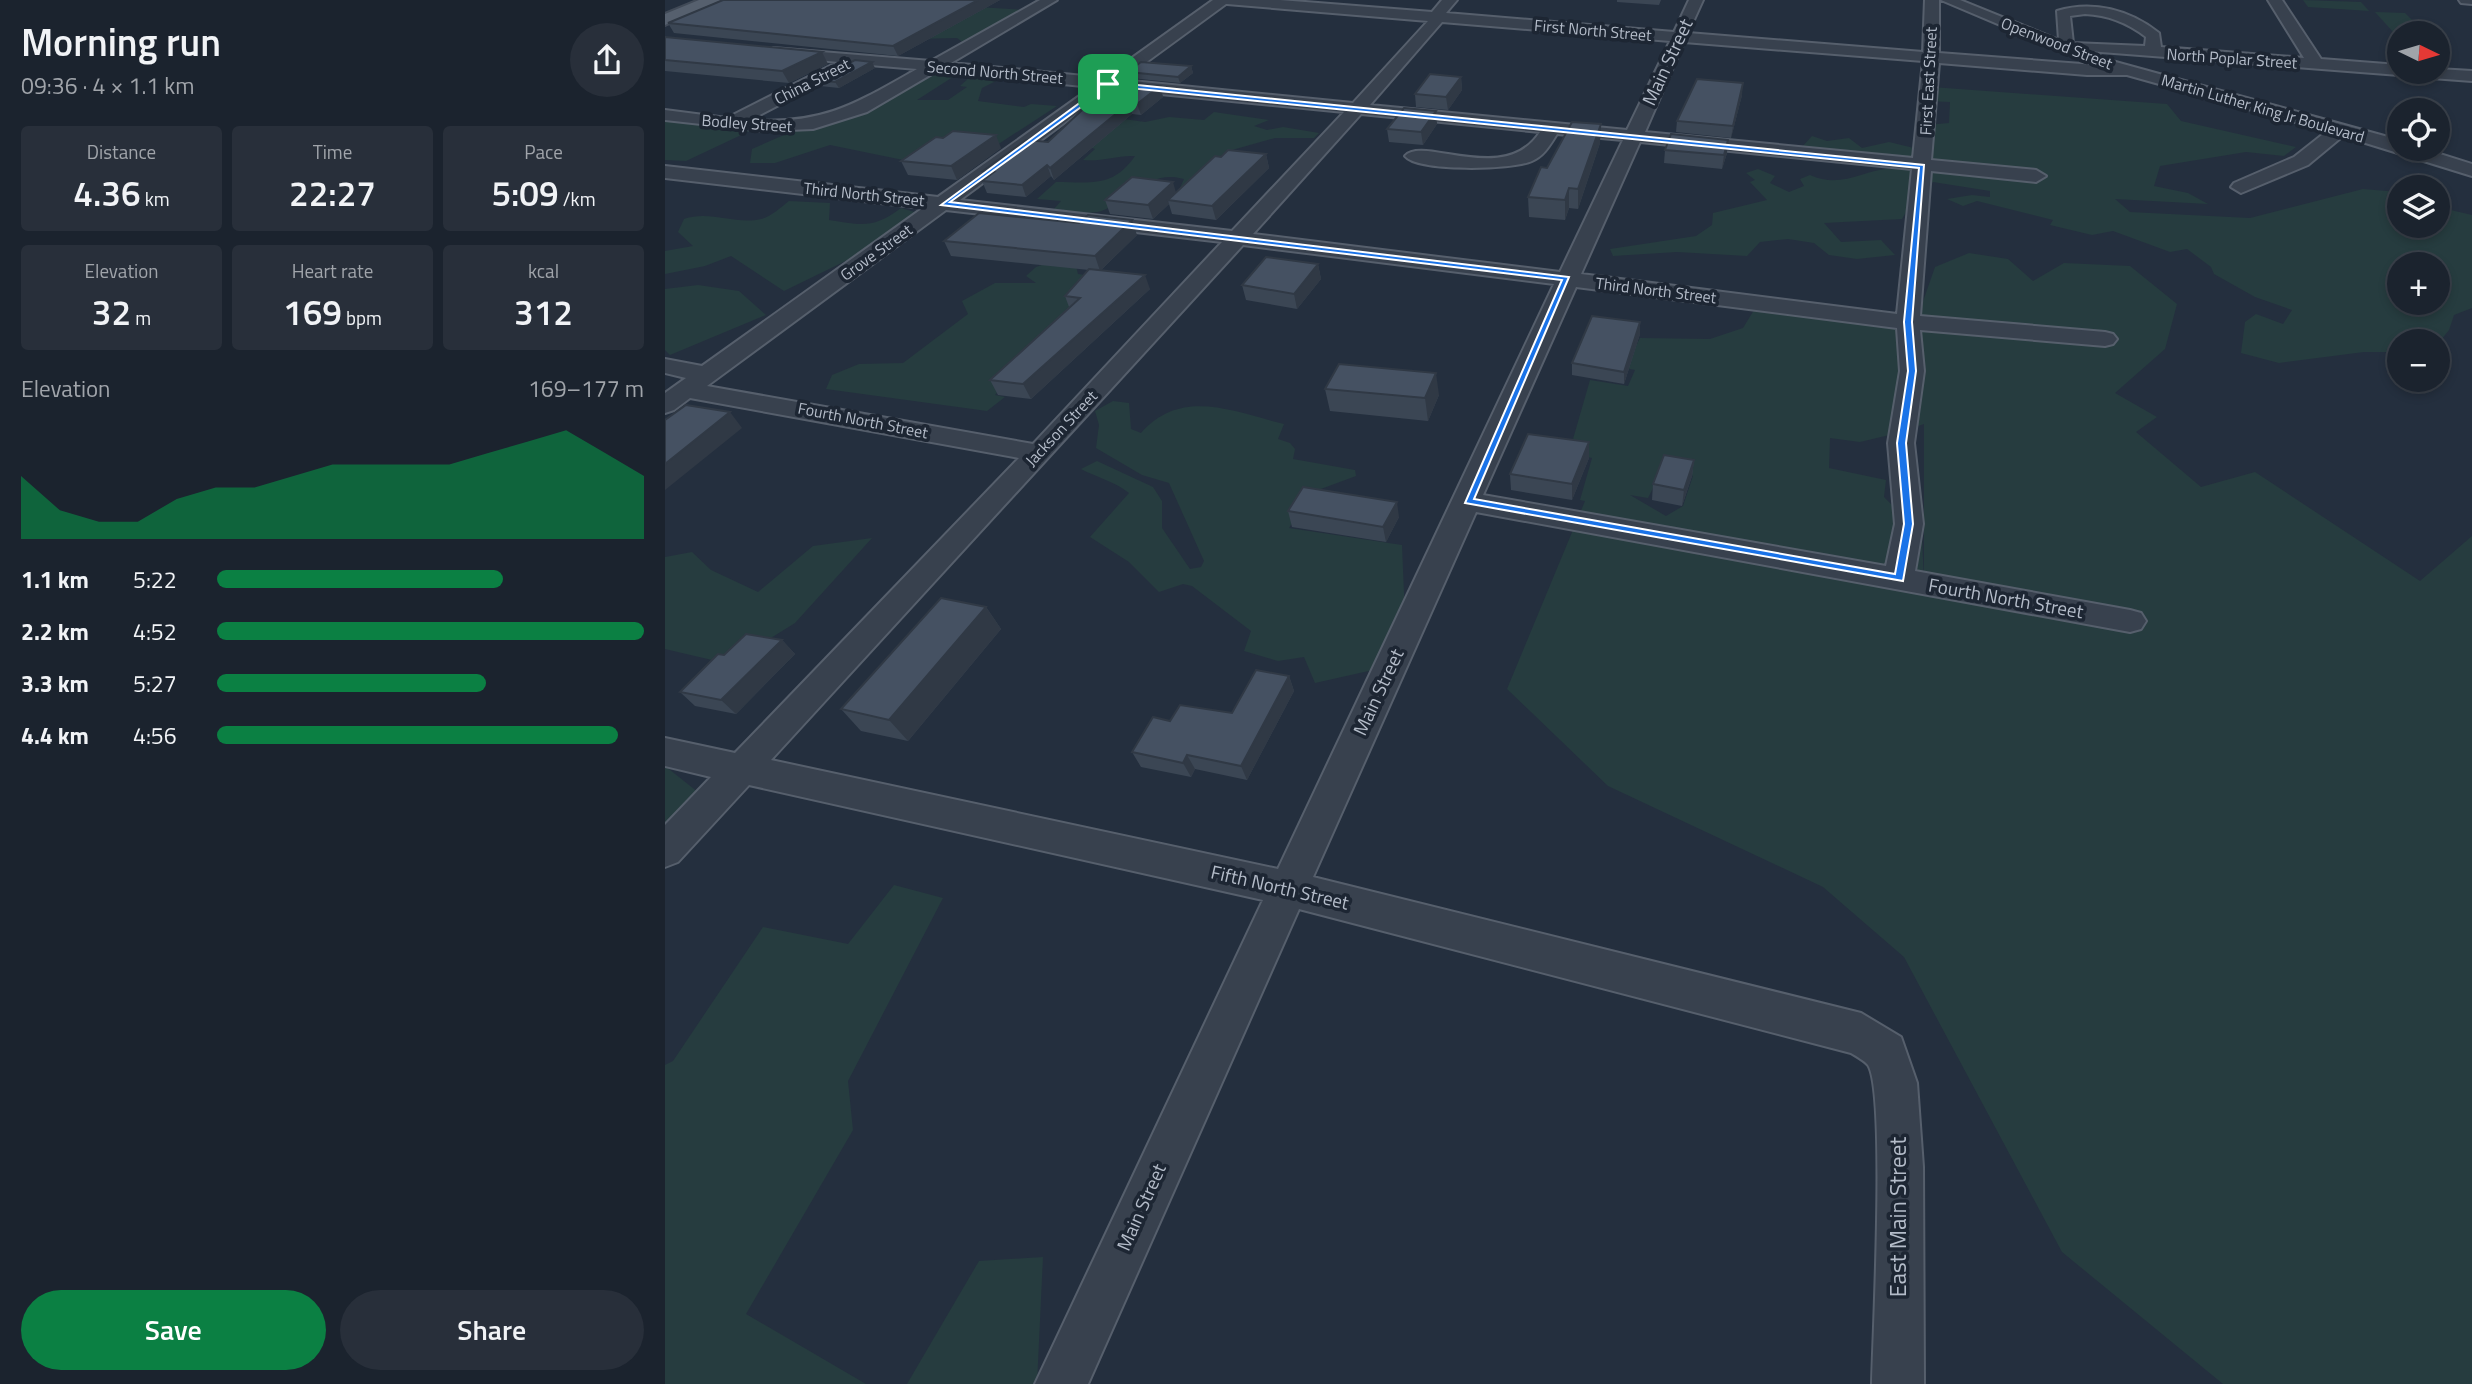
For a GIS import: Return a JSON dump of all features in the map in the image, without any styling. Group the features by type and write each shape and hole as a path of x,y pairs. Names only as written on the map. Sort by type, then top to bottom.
{"main road":[{"path":"665,20 713,0"}],"street":[{"name":"Bodley Street","path":"665,115 793,127 828,122 861,108 1050,0"},
{"name":"First North Street","path":"1225,0 1444,9 1680,37 2087,71 2127,70"},
{"name":"Grove Street","path":"665,405 1225,0"},
{"name":"Main Street","path":"1061,1384 1696,0"},
{"name":"First East Street","path":"1899,579 1909,524 1901,443 1912,371 1908,322 1931,58 1932,0"},
{"name":"Openwood Street","path":"1948,0 2064,48 2127,70"},
{"path":"2275,0 2316,64"},
{"path":"2466,0 2472,0"},
{"name":"Jackson Street","path":"665,850 1039,453 1357,109 1444,9"},
{"path":"2064,48 2067,39 2062,15 2073,9 2111,12 2136,24 2154,36 2153,48"},
{"name":"North Poplar Street","path":"2064,48 2092,46 2387,69"},
{"path":"2092,46 2251,51"},
{"name":"Second North Street","path":"761,49 1922,167 2036,176"},
{"name":"China Street","path":"730,123 857,58"},
{"name":"Martin Luther King Jr Boulevard","path":"2127,70 2387,143"},
{"path":"2450,74 2472,76"},
{"path":"1414,156 1477,163 1520,158 1535,152 1551,129"},
{"path":"2241,187 2301,161 2339,130"},
{"path":"2444,161 2472,170"},
{"name":"Third North Street","path":"665,172 1237,238 1908,322 2105,339"},
{"path":"665,366 708,375"},
{"name":"Fourth North Street","path":"686,390 1039,453"},
{"name":"Fourth North Street","path":"1468,501 2130,621"},
{"name":"Fifth North Street","path":"665,752 1287,887 1861,1034 1886,1052"},
{"name":"East Main Street","path":"1886,1052 1895,1083 1900,1167 1898,1384"}],"green space":[{"path":"864,0 1025,10 965,44 957,38 911,39"},
{"path":"2303,0 2361,2 2369,11 2308,7"},
{"path":"2375,12 2405,13 2413,21 2387,21 2387,25"},
{"path":"932,72 956,75 917,100 948,100 967,87 960,86 970,77 1002,78 982,88 978,101 1024,107 1031,104 1057,106 997,145 913,162 830,145 775,163 750,163 752,149 793,131 815,128 854,114"},
{"path":"1932,87 2167,104 2181,121 2296,147 2284,156 2246,152 2160,166 2154,186 2188,193 2208,204 2115,199 2130,212 2250,218 2363,189 2387,191 2387,238 2450,238 2450,210 2472,215 2472,308 2454,315 2449,329 2387,329 2387,352 2364,352 2279,363 2241,353 2245,322 2256,314 2283,324 2292,310 2255,297 2214,274 2211,267 2187,249 2170,252 2113,231 2092,235 2050,225 2053,220 1977,201 1963,206 1947,199 1972,195 1990,197 1990,191 1933,182 1910,205 1902,219 1824,223 1841,242 1881,240 1895,255 1857,259 1829,255 1814,243 1788,239 1760,242 1747,256 1677,252 1613,256 1610,249 1696,236 1712,225 1713,213 1767,200 1750,182 1755,180 1746,173 1758,169 1775,176 1770,183 1789,192 1804,186 1800,179 1810,175 1821,179 1841,180 1892,168 1937,168 1933,159 1877,163 1801,148 1812,136 1827,141 1849,138 1862,148 1889,142 1914,148 1932,145 1916,131 1927,125 1949,123 1950,102 1928,101"},
{"path":"1214,112 1269,120 1254,126 1267,130 1283,127 1319,133 1314,138 1275,138 1225,152 1190,194 1179,190 1184,179 1172,177 1151,181 1099,212 1054,209 1061,201 1037,199 1056,182 1100,181 1118,174 1127,166 1135,156 1083,160 1095,149 1087,146 1124,119 1145,122 1169,117 1204,120"},
{"path":"665,118 754,129 686,161 665,160"},
{"path":"789,201 830,203 829,220 850,223 875,222 901,208 918,213 868,250 784,291 731,256 705,266 665,274 665,251 693,246 678,232 684,219 703,216 761,219"},
{"path":"1969,253 2008,259 2033,281 2064,263 2130,266 2177,304 2165,349 2115,393 2157,417 2136,432 2201,487 2255,472 2420,581 2472,536 2472,1384 2223,1384 2062,1252 1904,957 1823,887 1608,786 1507,689 1585,501 1580,500 1592,458 1569,453 1590,380 1628,386 1635,370 1602,364 1609,342 1636,346 1640,338 1710,339 1743,328 1754,310 1890,326 1908,337 1902,432 1860,442 1830,438 1829,468 1886,480 1884,497 1922,535 1924,583 1924,424 1906,430 1911,336 1935,267","holes":["1662,470 1693,476 1683,506 1666,516 1630,495 1648,498"]},
{"path":"1053,261 1076,266 1078,274 1099,277 995,395 1005,397 987,411 826,389 832,375 859,364 903,363 968,314 962,301 995,283 1036,283 1026,276 1036,267"},
{"path":"698,285 739,291 766,315 670,355 665,350 665,289"},
{"path":"1113,401 1129,403 1131,429 1141,433 1173,410 1191,407 1227,409 1284,424 1278,439 1290,443 1295,449 1293,459 1355,470 1356,476 1310,493 1289,528 1402,545 1405,618 1382,668 1315,683 1304,657 1278,661 1244,651 1251,631 1192,586 1183,584 1159,592 1129,562 1090,537 1129,493 1081,469 1097,461 1153,487 1162,501 1162,528 1190,569 1201,567 1204,561 1169,483 1142,475 1096,448 1099,425 1095,411"},
{"path":"872,538 795,623 729,664 665,649 665,557 692,552 711,570 758,592 813,546"},
{"path":"665,766 699,793 665,845"},
{"path":"894,885 943,898 848,1081 853,1130 746,1314 866,1384 665,1384 665,1065 673,1061 763,927 848,944"},
{"path":"1043,1257 1037,1384 907,1384 979,1261"}],"building":[{"path":"723,0 978,0 893,46 668,23"},
{"path":"665,37 822,52 782,71 665,60"},
{"path":"855,60 872,62 835,82 817,80"},
{"path":"1141,62 1191,66 1178,77 1128,72"},
{"path":"1430,74 1461,77 1446,97 1415,94"},
{"path":"1697,79 1743,83 1733,126 1677,121"},
{"path":"1112,82 1160,86 1137,104 1129,103 1050,168 1047,165 1022,185 982,181 994,172 983,171 1026,140 1048,142"},
{"path":"1404,108 1436,111 1421,132 1387,129"},
{"path":"1572,122 1601,124 1578,189 1569,188 1565,200 1528,197 1541,167 1547,168"},
{"path":"953,131 996,135 951,166 901,161 936,137 943,138"},
{"path":"1671,134 1728,140 1724,155 1665,150"},
{"path":"1228,150 1266,154 1212,206 1168,200 1215,156 1221,157"},
{"path":"1132,177 1173,182 1148,205 1105,200"},
{"path":"979,213 1079,223 1088,215 1132,220 1095,256 944,241"},
{"path":"1266,257 1318,264 1294,294 1242,285"},
{"path":"1089,269 1145,275 1023,384 990,380 1080,298 1065,296"},
{"path":"1592,316 1640,322 1624,372 1572,363"},
{"path":"1339,364 1436,373 1425,398 1325,389"},
{"path":"686,405 730,412 665,464 665,420"},
{"path":"1528,434 1589,442 1572,484 1510,474"},
{"path":"1664,455 1694,460 1684,490 1653,484"},
{"path":"1303,487 1397,502 1383,527 1288,511"},
{"path":"941,598 986,607 889,720 841,709"},
{"path":"746,634 782,640 721,700 680,692 718,654 724,655"},
{"path":"1256,670 1289,676 1241,766 1187,755 1183,763 1132,752 1153,717 1170,721 1180,705 1232,713"}],"route":[{"path":"1108,84 1922,167 1908,322 1912,371 1901,443 1909,524 1899,579 1468,501 1567,279 943,203 1108,84"}]}
